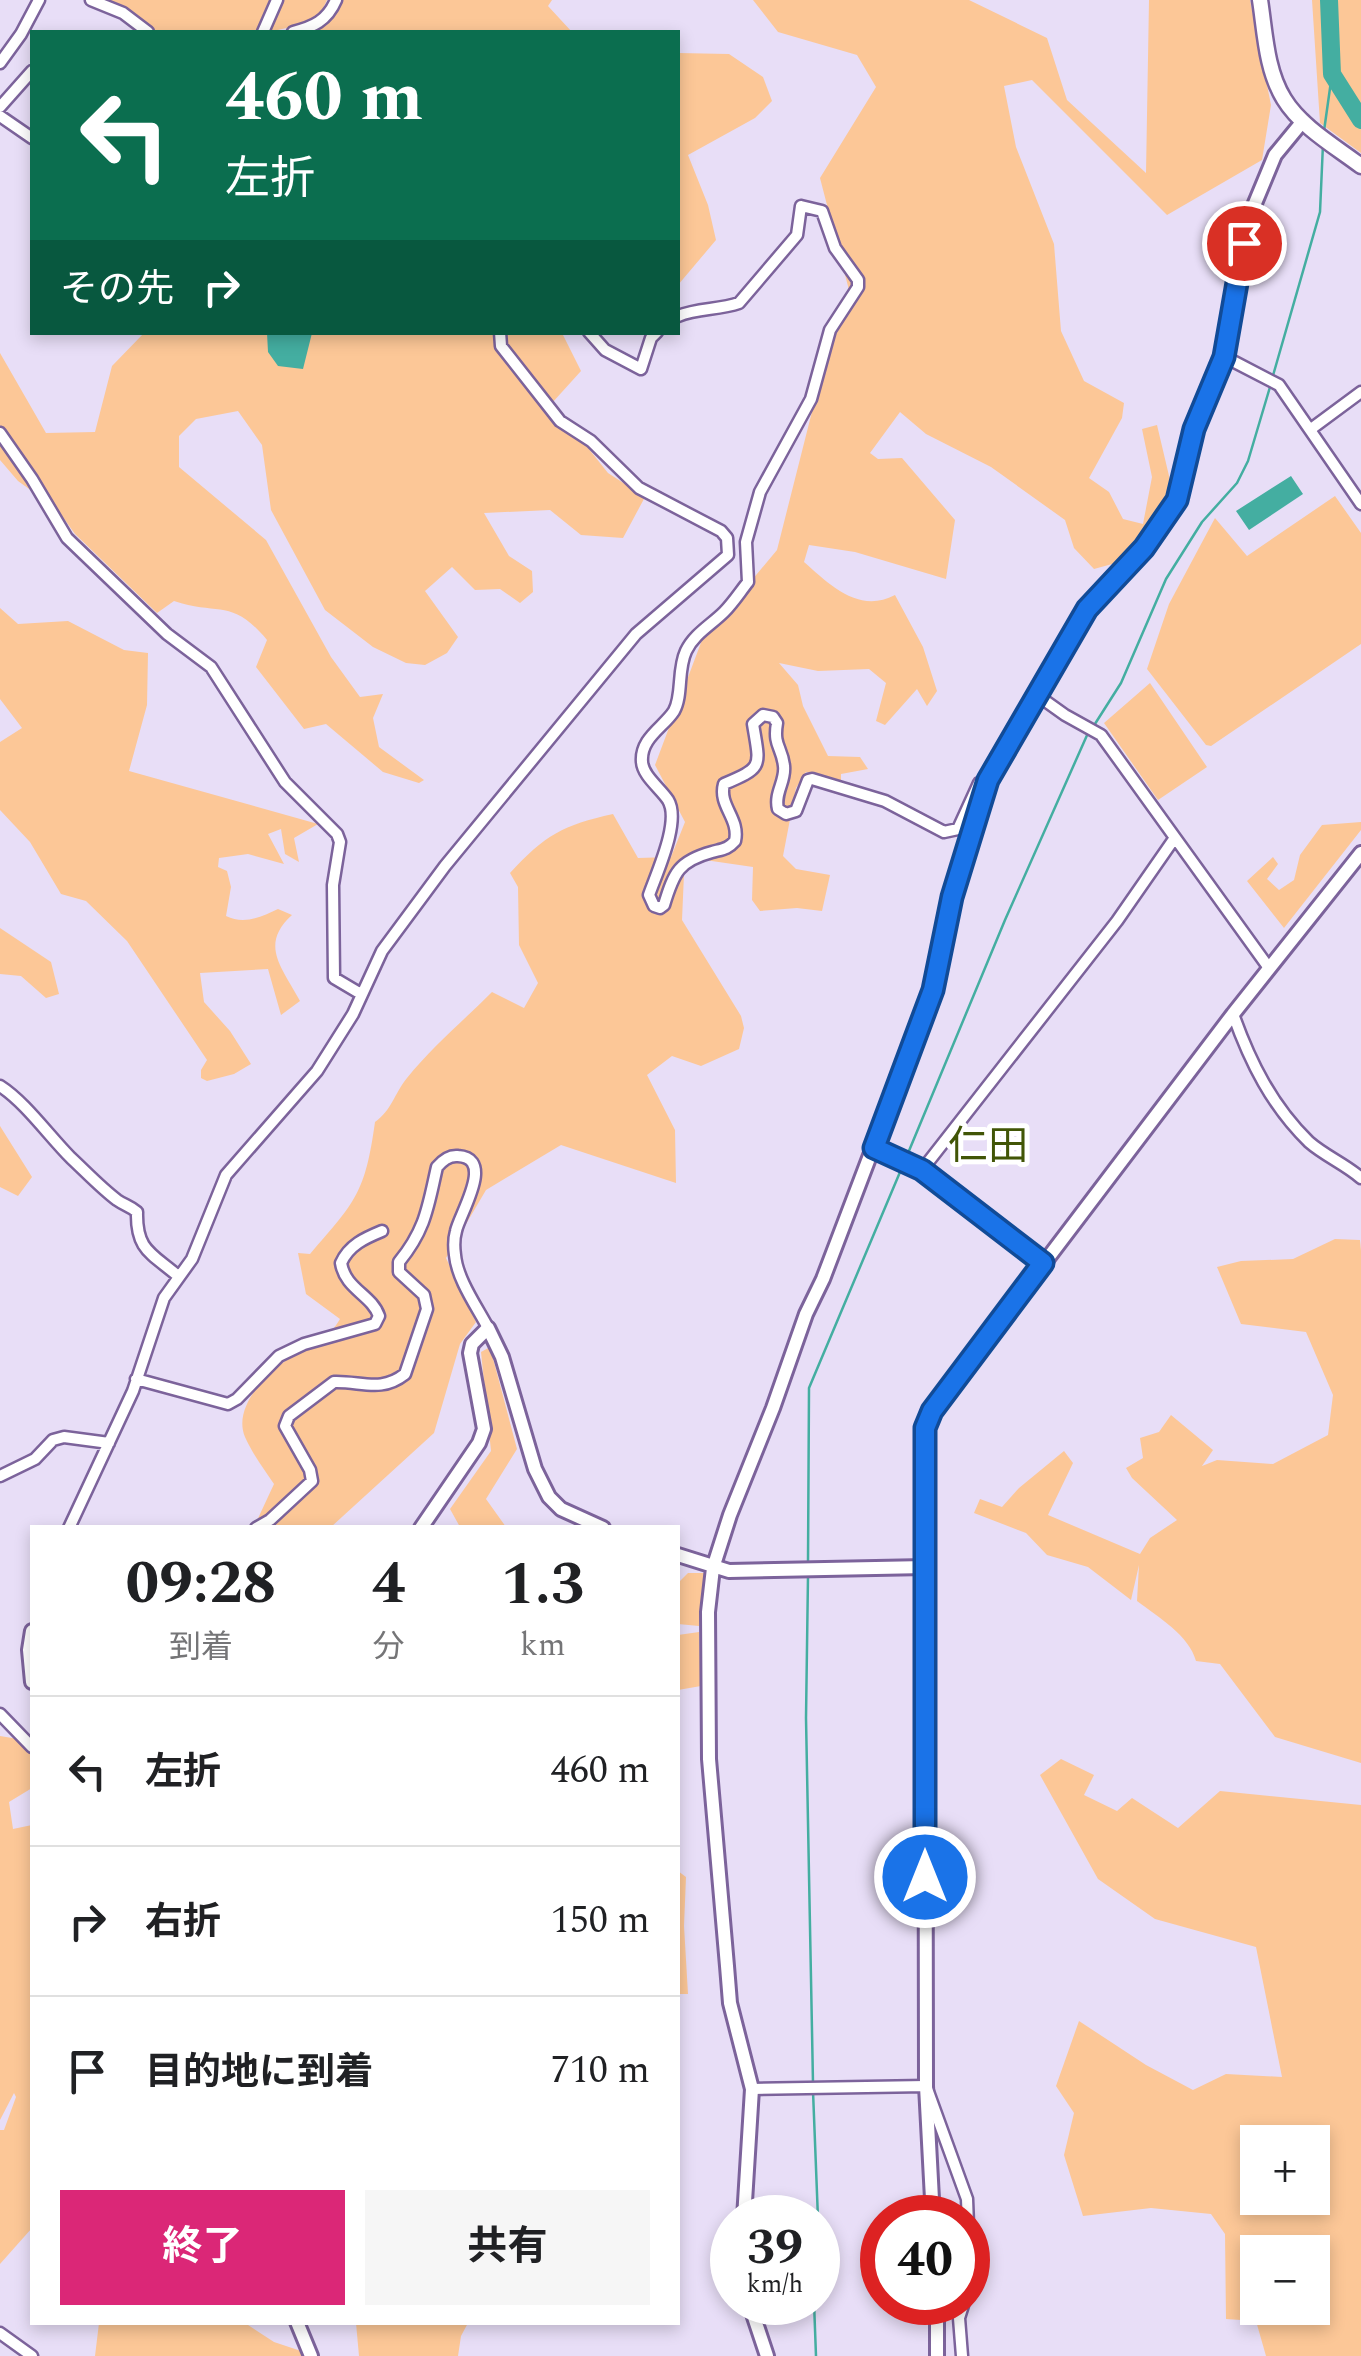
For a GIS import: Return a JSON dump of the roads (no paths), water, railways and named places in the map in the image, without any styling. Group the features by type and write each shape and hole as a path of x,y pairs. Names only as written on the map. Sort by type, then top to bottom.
{"main road":[{"path":"1260,0 1270,65 1283,98 1303,121 1361,166"}],"street":[{"path":"0,63 39,0"},
{"path":"91,0 123,13 145,30"},
{"path":"264,30 277,0"},
{"path":"301,30 314,27 331,12 336,0"},
{"path":"0,107 30,73"},
{"path":"0,116 30,137"},
{"path":"745,2195 752,2089 730,2003 709,1759 708,1612 714,1568 730,1515 806,1314 933,990 952,897 988,780 1087,609 1139,554 1177,500 1194,429 1224,357 1252,208 1275,155 1303,121"},
{"path":"680,315 740,303 797,235 801,206 822,211 835,248 858,280 858,287 830,330 810,399 760,492 748,530 748,582 726,610 689,644 678,671 677,703 654,732 642,762 667,799 674,821 649,896 654,906 664,905 680,866 692,858 729,848 735,841 735,820 724,805 722,792 724,784 754,770 758,759 754,724 763,715 777,723 774,740 784,765 776,800 778,809 786,814 796,811 808,780 812,779 886,801 944,832 952,832 958,829 978,783 988,780"},
{"path":"70,1525 136,1380 164,1298 192,1259 226,1175 317,1071 353,1014 382,951 445,866 636,634 728,556 727,538 721,531 639,488 591,442 560,421 500,346 500,335"},
{"path":"592,335 605,350 641,369 654,335"},
{"path":"1224,357 1277,384 1361,504"},
{"path":"1311,430 1361,392"},
{"path":"0,433 68,538 167,634 211,667 285,782 338,834 332,912 334,978 361,994"},
{"path":"727,538 748,530"},
{"path":"1037,694 1102,735 1174,840 1270,968"},
{"path":"922,1170 1117,920 1174,840"},
{"path":"932,2195 926,2086 926,1567 922,1454 925,1428 932,1411 1043,1263 1361,853"},
{"path":"1233,1014 1248,1056 1267,1092 1308,1141 1361,1178"},
{"path":"0,1086 19,1100 69,1156 119,1202 132,1206 136,1212 136,1236 141,1244 178,1276"},
{"path":"874,1148 922,1170 1043,1263"},
{"path":"261,1525 312,1482 310,1470 285,1426 289,1416 334,1382 378,1386 396,1381 404,1374 428,1309 424,1295 399,1272 399,1262 416,1242 423,1226 437,1166 457,1156 468,1160 475,1169 475,1183 456,1231 455,1259 502,1356 534,1469 548,1498 561,1509 596,1525"},
{"path":"136,1380 228,1404 280,1356 304,1344 375,1324 378,1310 350,1285 341,1263 360,1240 382,1231"},
{"path":"423,1525 479,1443 484,1429 470,1354 472,1344 488,1328"},
{"path":"0,1476 35,1459 53,1440 64,1437 109,1443"},
{"path":"680,1556 714,1568 926,1567"},
{"path":"0,1714 30,1745"},
{"path":"752,2089 926,2086"},
{"path":"926,2086 966,2195"},
{"path":"298,2325 311,2356"},
{"path":"757,2325 767,2356"},
{"path":"938,2325 938,2356"},
{"path":"960,2325 962,2356"},
{"path":"0,2333 32,2356"}],"waterway":[{"path":"1329,0 1332,74 1361,120"},
{"path":"1324,131 1332,74"},
{"path":"1272,379 1320,212 1323,144"},
{"path":"1093,727 1121,683 1166,579 1202,522 1237,483 1248,461 1270,387"},
{"path":"906,1158 1088,733"},
{"path":"808,1563 809,1388 903,1165"},
{"path":"808,1576 806,1718 813,2083"},
{"path":"813,2091 817,2195"},
{"path":"815,2325 816,2356"}],"district":[{"name":"仁田","path":"988,1145"}]}
